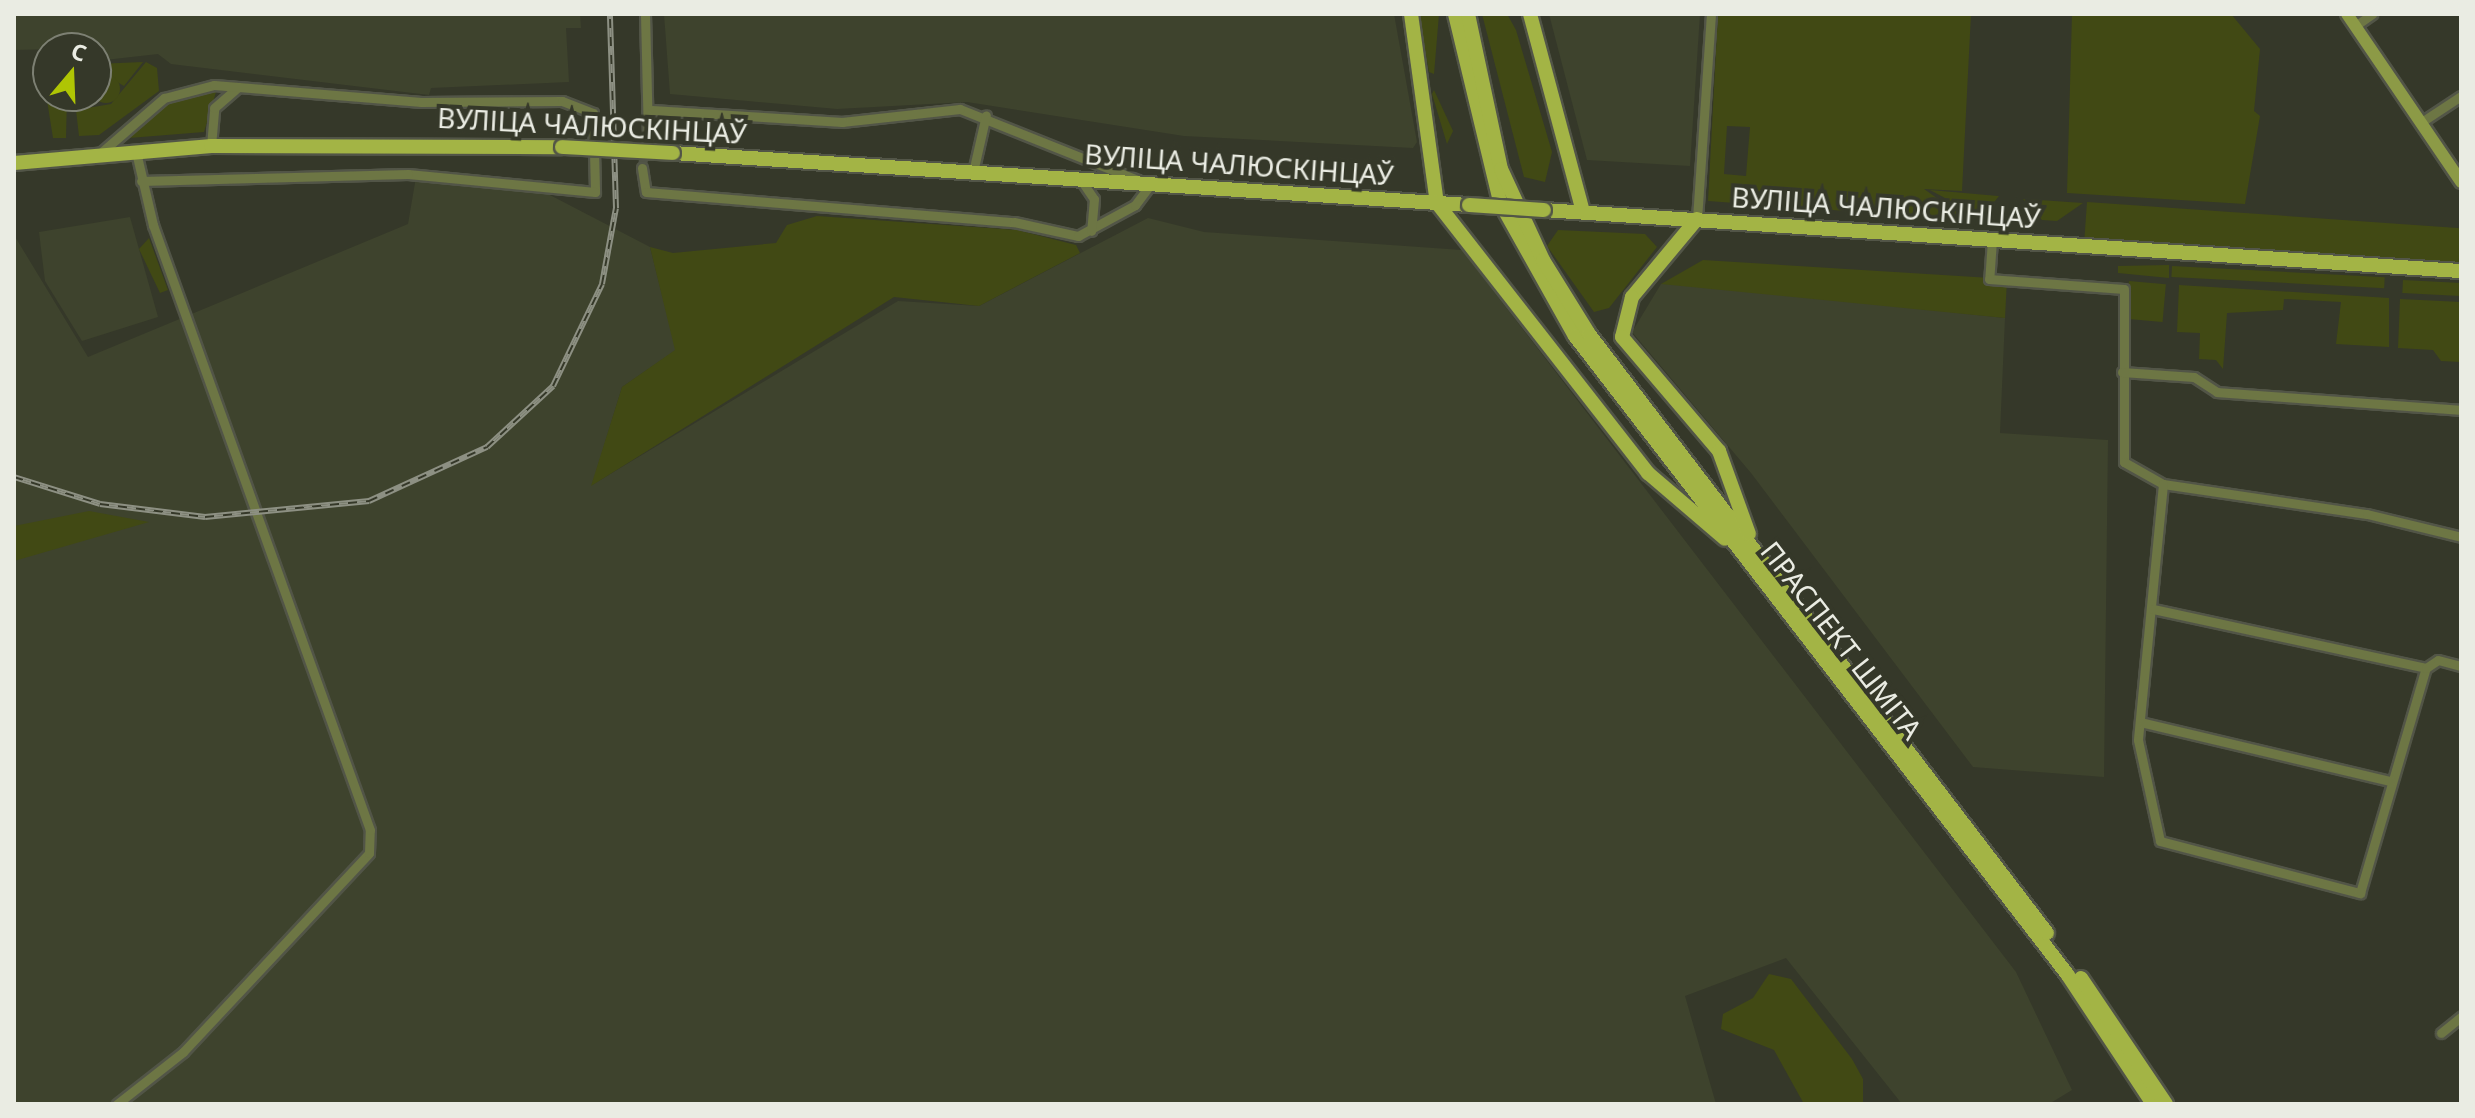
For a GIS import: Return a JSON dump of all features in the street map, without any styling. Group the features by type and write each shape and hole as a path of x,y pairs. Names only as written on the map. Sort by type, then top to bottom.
{"main road":[{"path":"1411,14 1437,203 1648,473 1746,548"},
{"path":"1455,14 1507,202"},
{"path":"1468,14 1507,202"},
{"path":"1530,14 1583,212"},
{"path":"2347,14 2461,182"},
{"name":"ВУЛІЦА ЧАЛЮСКІНЦАЎ","path":"14,163 211,146 562,147 2461,271"},
{"name":"ПРАСПЕКТ ШМІТА","path":"1507,202 1575,336 1746,548 2098,1001 2166,1104"},
{"path":"1697,219 1632,297 1622,337 1719,451 1746,548"},
{"name":"ПРАСПЕКТ ШМІТА","path":"1746,548 2067,974 2153,1104"}],"street":[{"path":"645,14 652,110 648,135"},
{"path":"1697,219 1711,14"},
{"path":"2355,26 2372,14"},
{"path":"211,146 214,108 238,87"},
{"path":"97,156 164,98 189,88 238,87 586,105 593,113 595,192 408,174 141,181"},
{"path":"2420,123 2461,96"},
{"path":"642,168 646,192 986,219 1078,236 1135,205 1150,185 986,115 960,109 842,122 652,110"},
{"path":"973,172 986,115"},
{"path":"117,1104 183,1052 369,853 370,830 141,181 136,152"},
{"path":"1081,180 1094,199 1091,231"},
{"path":"1992,240 1989,279 2124,289 2124,462 2163,484 2289,500 2461,537"},
{"path":"2122,372 2194,377 2217,392 2461,410"},
{"path":"2163,484 2144,723 2138,740 2160,841 2360,893 2390,781 2426,668 2438,660 2461,666"},
{"path":"2153,609 2426,668"},
{"path":"2144,723 2390,781"},
{"path":"2441,1033 2459,1022"}],"shaded area":[{"path":"14,14 580,14 581,28 566,28 569,82 431,88 429,95 171,64 158,54 112,59 112,32 32,32 32,50 14,50"},
{"path":"664,14 1394,14 1417,142 1413,148 1184,136 967,102 837,109 670,94"},
{"path":"1549,14 1700,14 1690,166 1587,160"},
{"path":"416,177 548,194 650,247 676,350 622,387 592,485 898,301 979,306 1148,218 1204,232 1462,250 2016,972 2072,1090 2049,1104 1902,1104 1786,958 1685,996 1716,1104 14,1104 14,235 88,357 408,224"},
{"path":"130,217 158,317 82,341 45,281 39,232"},
{"path":"1680,283 2005,318 2000,433 2108,440 2104,777 1973,767 1751,473 1632,332 1661,284"}],"green space":[{"path":"1419,14 1439,14 1434,74 1429,72"},
{"path":"1482,14 1507,14 1516,30 1552,152 1545,182 1524,177"},
{"path":"1718,14 1971,14 1962,191 1924,189 1968,220 1708,201","holes":["1727,126 1750,127 1746,176 1724,174"]},
{"path":"2072,14 2231,14 2260,49 2254,111 2260,116 2245,204 2067,193"},
{"path":"143,62 124,86 112,79 112,63"},
{"path":"146,62 157,68 159,91 99,135 79,136 76,112 112,112 112,103"},
{"path":"112,77 119,84 119,94 112,101"},
{"path":"1434,90 1453,131 1447,144 1432,94"},
{"path":"192,92 216,92 204,132 129,138 167,103"},
{"path":"49,112 67,112 66,138 53,138"},
{"path":"1930,190 1999,196 1987,211 1973,213"},
{"path":"2023,199 2083,203 2057,221 2042,220"},
{"path":"2087,202 2461,228 2458,274 2084,248"},
{"path":"817,216 1017,230 1076,245 1080,253 979,306 894,297 591,486 622,387 675,350 650,247 673,253 776,243 787,225"},
{"path":"1558,230 1645,234 1657,247 1609,308 1594,312 1547,246"},
{"path":"149,238 168,290 160,293 139,249"},
{"path":"1703,260 2007,279 2005,318 1661,284"},
{"path":"2169,265 2169,278 2118,273 2118,266"},
{"path":"2172,266 2385,277 2384,288 2171,277"},
{"path":"2403,280 2461,283 2460,296 2402,293"},
{"path":"2129,281 2166,284 2163,322 2126,319"},
{"path":"2179,285 2389,298 2389,347 2336,344 2341,302 2284,299 2283,310 2227,313 2223,369 2216,360 2199,359 2200,333 2177,332"},
{"path":"2400,299 2461,302 2461,362 2441,361 2433,350 2398,348"},
{"path":"89,511 149,522 14,561 14,526"},
{"path":"1769,974 1791,979 1852,1059 1863,1079 1863,1104 1804,1104 1774,1050 1721,1029 1723,1014 1753,998"}],"tunnel":[{"path":"642,168 648,135"}],"railway":[{"path":"14,477 100,504 205,517 369,501 487,447 553,386 602,284 616,208 610,14"}]}
